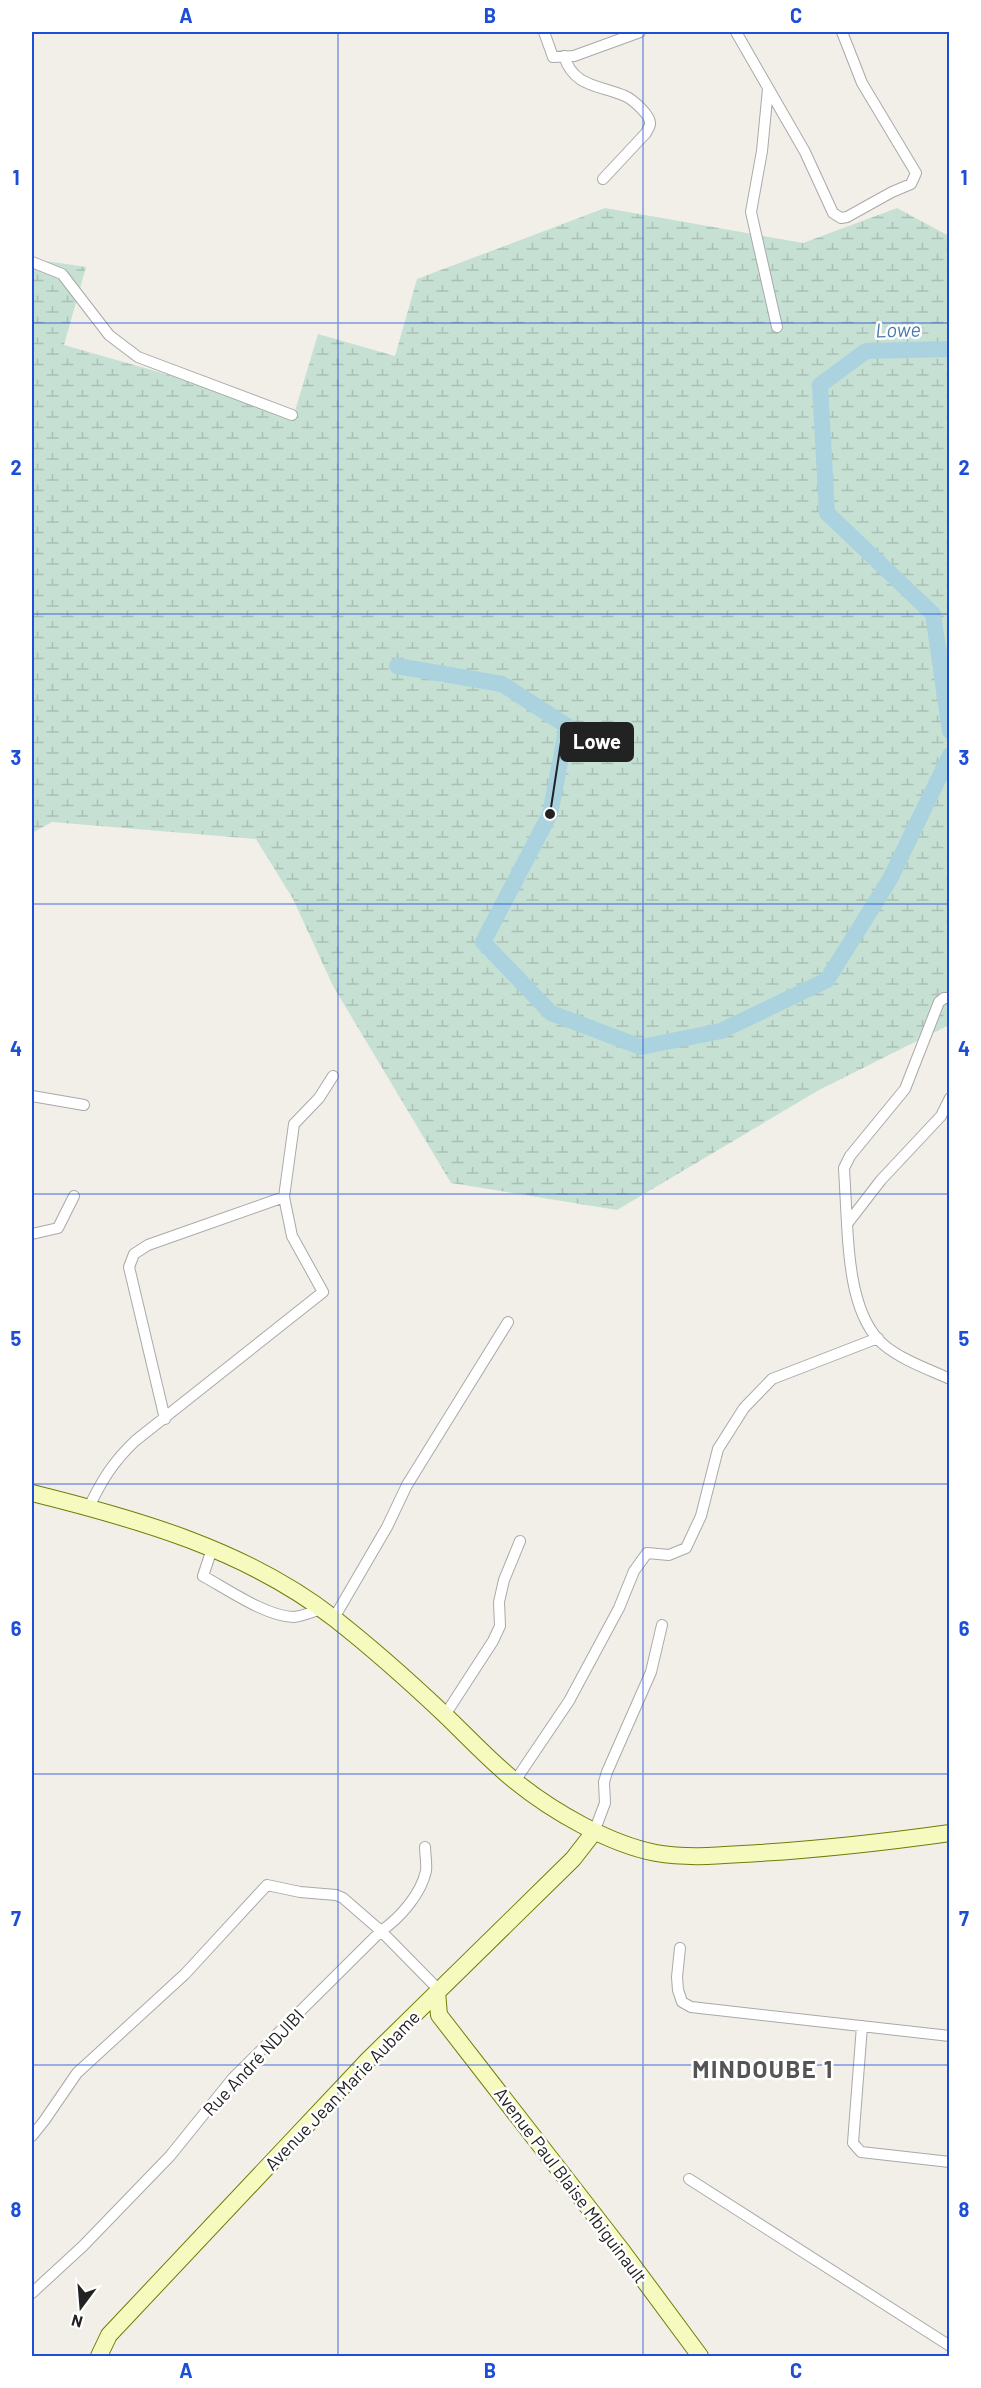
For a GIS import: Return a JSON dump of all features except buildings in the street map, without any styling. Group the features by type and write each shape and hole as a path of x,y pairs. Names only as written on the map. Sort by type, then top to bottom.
{"street":[{"path":"544,32 553,57 574,56 640,32"},
{"path":"736,32 806,152 830,207 836,216 847,217 911,184 916,173 862,83 842,32"},
{"path":"564,56 567,67 579,79 591,86 627,96 648,118 650,124 646,133 603,179"},
{"path":"768,88 762,152 751,212 777,327"},
{"path":"32,262 62,274 109,335 138,357 292,415"},
{"path":"950,998 944,998 939,1002 911,1074 898,1099 850,1156 843,1168 849,1263 855,1289 868,1323 884,1345 950,1379"},
{"path":"89,1507 101,1482 115,1461 135,1441 323,1292 292,1236 284,1197 294,1124 320,1098 333,1076"},
{"path":"32,1096 84,1105"},
{"path":"847,1224 881,1180 941,1116 950,1098"},
{"path":"32,1234 58,1228 74,1196"},
{"path":"165,1419 129,1267 134,1254 148,1245 284,1197"},
{"path":"212,1549 203,1576 226,1589 282,1615 327,1613 387,1527 407,1485 508,1322"},
{"path":"515,1781 570,1701 619,1608 634,1571 647,1553 669,1555 686,1548 701,1516 718,1449 744,1408 772,1379 878,1338"},
{"path":"32,1493 158,1527 212,1549 275,1580 327,1613 445,1715 515,1781 594,1832 656,1853 706,1856 816,1849 950,1833"},
{"path":"445,1715 493,1641 500,1626 499,1602 504,1580 520,1541"},
{"path":"594,1832 605,1803 604,1782 607,1772 651,1672 662,1625"},
{"name":"Avenue Jean Marie Aubame","path":"99,2356 109,2336 368,2060 573,1859 594,1832"},
{"name":"Rue André NDJIBI","path":"32,2294 83,2246 170,2156 233,2078 381,1931 395,1921 419,1888 426,1868 425,1847"},
{"path":"32,2136 77,2073 185,1974 267,1886 336,1895 349,1902 381,1931 438,1991 439,2015 416,2012"},
{"path":"680,1948 678,1990 682,2002 691,2007 950,2036"},
{"name":"Avenue Paul Blaise Mbiguinault","path":"439,2015 623,2252 700,2356"},
{"path":"862,2026 853,2143 861,2152 950,2162"},
{"path":"689,2179 950,2346"}],"green space":[{"path":"605,208 803,243 897,208 949,236 949,1025 819,1090 617,1210 451,1183 333,986 293,899 256,839 52,822 32,833 32,259 86,267 64,345 295,411 318,334 395,356 417,279"}],"waterway":[{"name":"Lowe","path":"950,349 866,351 820,385 827,513 933,614 950,731"},
{"name":"Lowe","path":"397,666 502,684 567,726 550,814 483,942 551,1013 641,1047 721,1031 827,980 890,879 950,755"}],"place":[{"name":"Lowe","path":"550,814"}],"district":[{"name":"MINDOUBE 1","path":"763,2068"}]}
